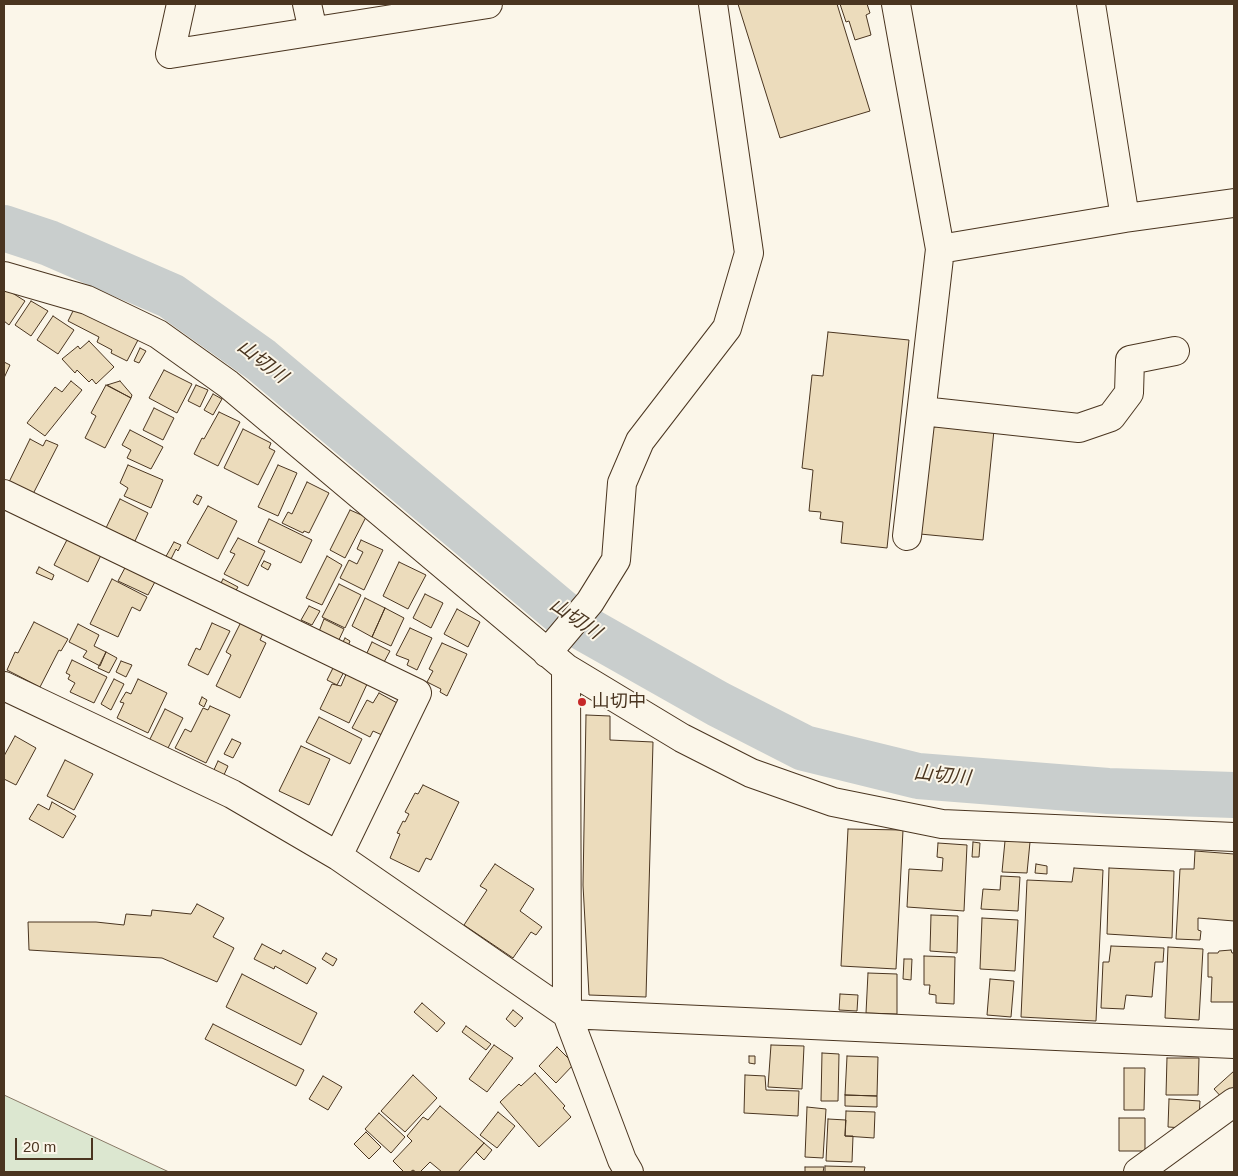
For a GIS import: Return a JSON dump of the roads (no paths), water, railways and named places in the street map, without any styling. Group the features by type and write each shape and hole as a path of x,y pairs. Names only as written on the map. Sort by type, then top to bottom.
{"street":[{"path":"181,4 170,54 488,4"},
{"path":"307,4 312,31"},
{"path":"629,1172 622,1160 567,1014 558,652 616,560 622,482 640,441 726,328 749,253 713,4"},
{"path":"896,4 940,249 907,536"},
{"path":"1091,4 1125,218"},
{"path":"940,249 1125,218 1234,203"},
{"path":"4,276 87,300 158,334 228,384 558,652 682,738 751,773 834,802 942,824 1234,837"},
{"path":"922,411 1079,428 1111,417 1129,393 1130,360 1175,350"},
{"path":"4,494 417,693 338,856"},
{"path":"4,686 232,794 338,856 567,1014 1234,1044"},
{"path":"1138,1172 1234,1102"}],"waterway":[{"name":"山切川","path":"4,228 49,243 171,296 261,360 573,622 718,704 804,748 918,776 1108,791 1234,795"}],"place":[{"name":"山切中","path":"582,702"}]}
